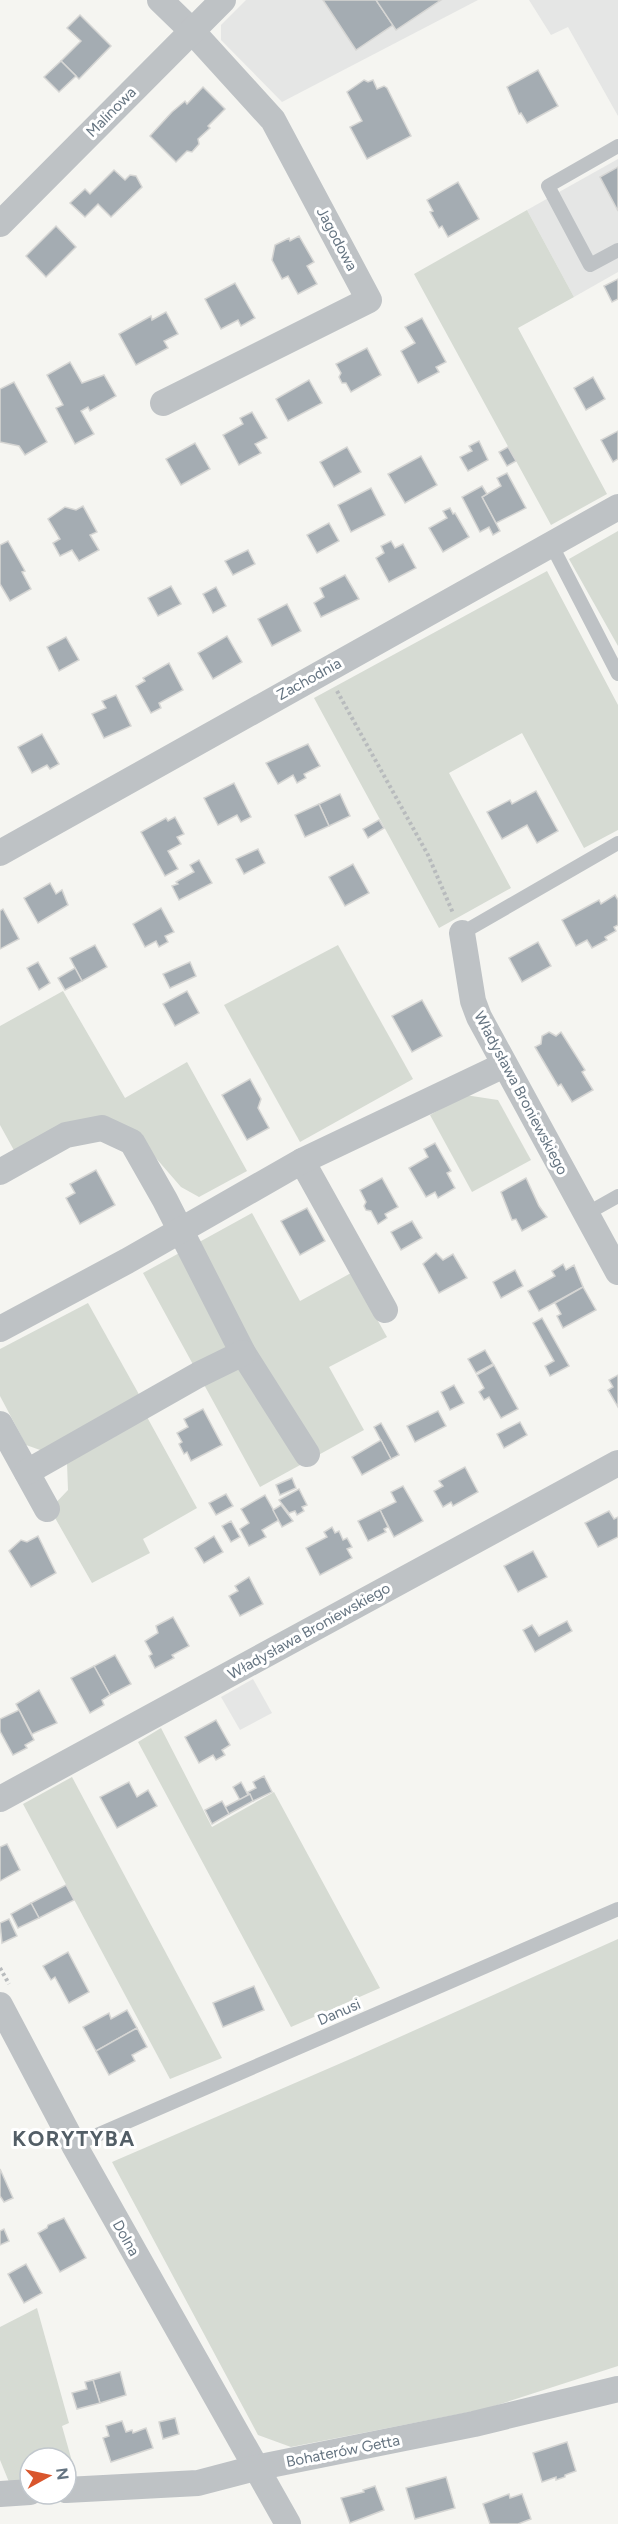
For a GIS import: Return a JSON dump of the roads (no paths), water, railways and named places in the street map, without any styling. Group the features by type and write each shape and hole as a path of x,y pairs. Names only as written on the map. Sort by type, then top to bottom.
{"street":[{"name":"Jagodowa","path":"160,0 192,31 273,120 369,300 163,403"},
{"name":"Malinowa","path":"0,224 223,0"},
{"name":"Zachodnia","path":"0,853 618,507"},
{"name":"Władysława Broniewskiego","path":"462,933 473,1001 504,1065 618,1272"},
{"path":"0,1329 180,1231 302,1161 504,1065"},
{"path":"0,1172 66,1135 102,1128 132,1142 243,1353 307,1454"},
{"path":"302,1161 385,1310"},
{"path":"27,1472 198,1375 243,1353"},
{"path":"0,1424 47,1509"},
{"name":"Władysława Broniewskiego","path":"0,1799 618,1463"},
{"name":"Dolna","path":"0,2005 74,2145 288,2524"},
{"name":"Bohaterów Getta","path":"78,2489 198,2483 474,2424 618,2389"},
{"path":"0,2493 18,2492"}],"lane":[{"path":"618,146 548,186 590,266 618,250"},
{"path":"551,544 618,674"},
{"path":"462,933 618,843"},
{"path":"586,1214 618,1196"},
{"name":"Danusi","path":"74,2145 618,1909"}],"district":[{"name":"KORYTYBA","path":"74,2139"}]}
